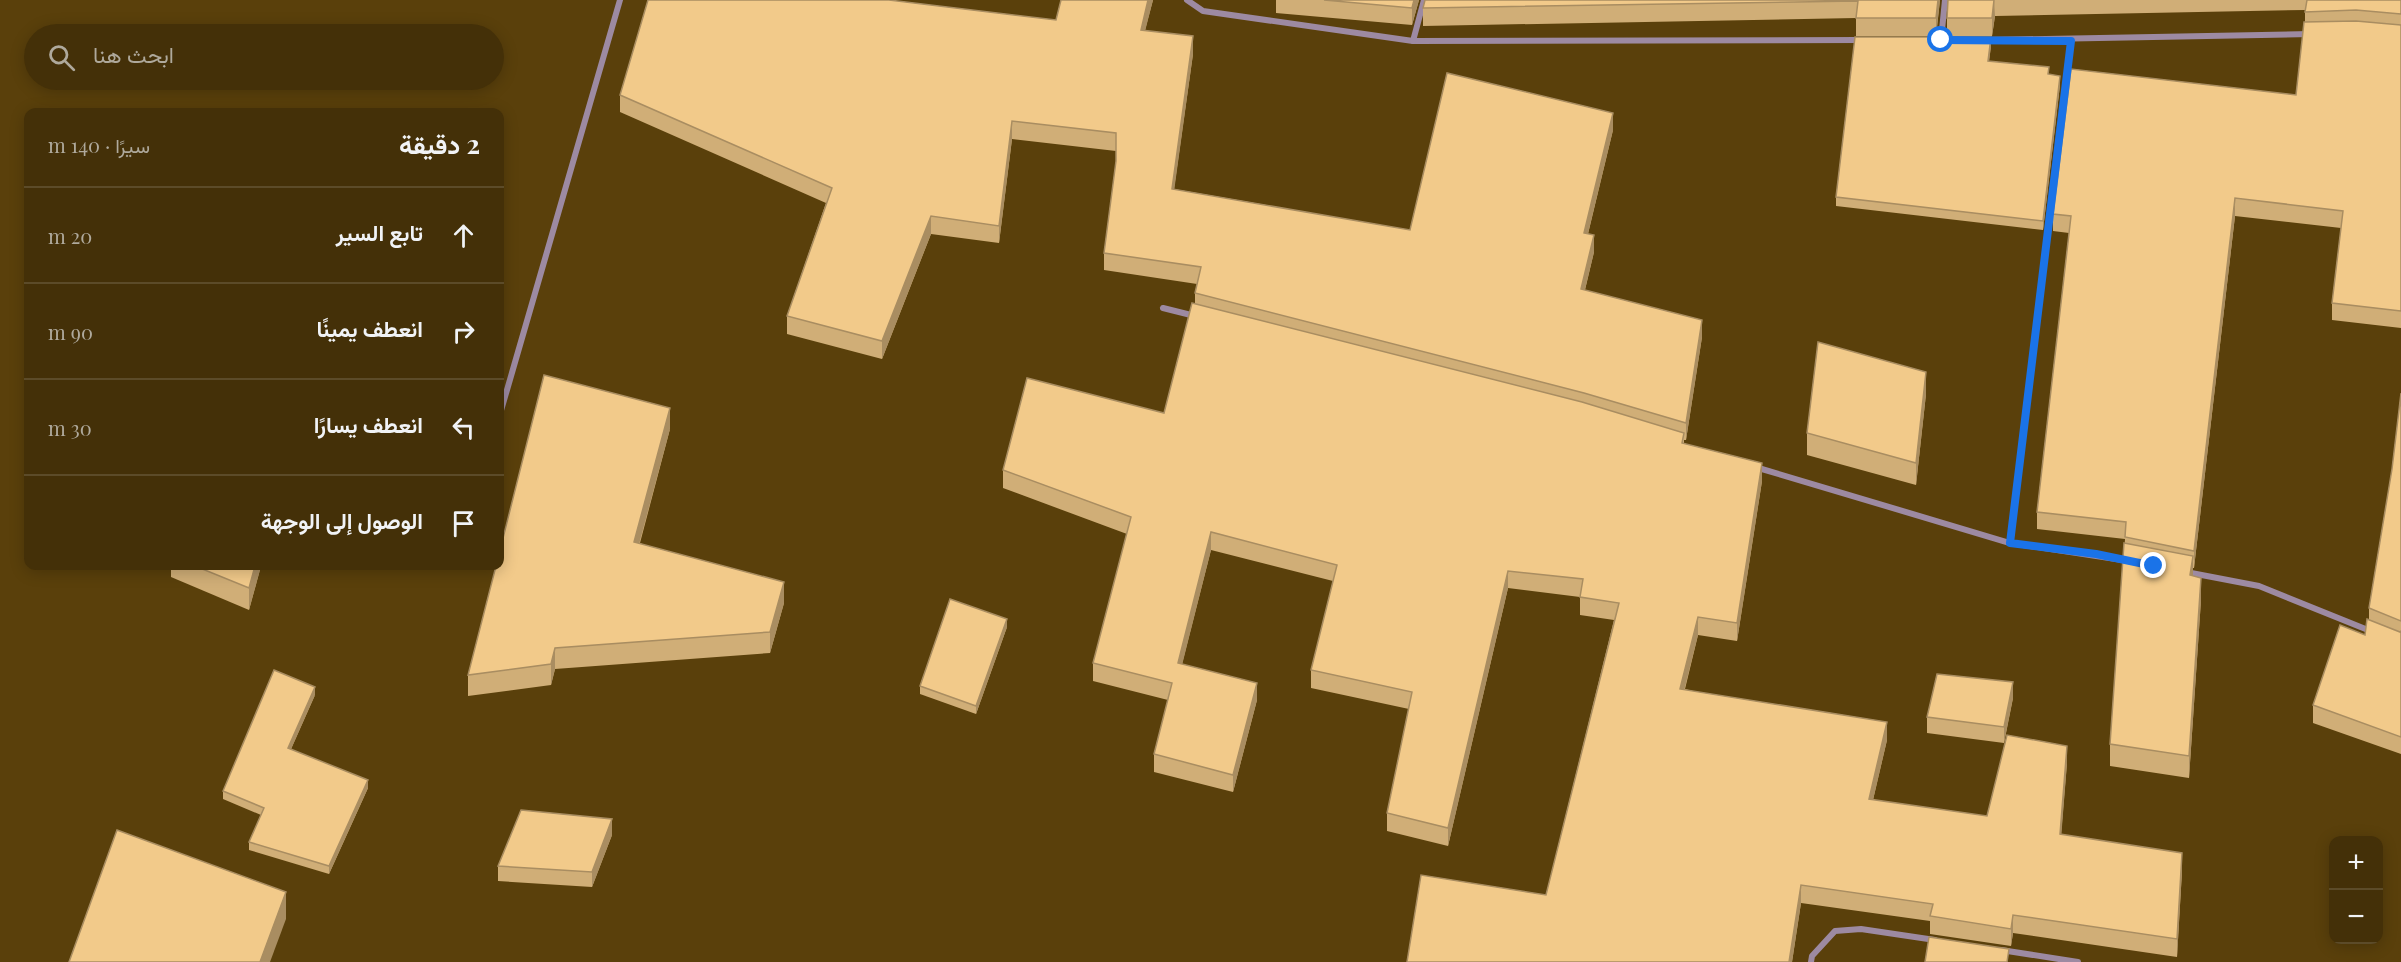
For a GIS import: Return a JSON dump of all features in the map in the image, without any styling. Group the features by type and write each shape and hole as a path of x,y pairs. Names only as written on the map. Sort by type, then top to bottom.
{"street":[{"path":"504,400 620,0"},
{"path":"1187,0 1203,10 1413,41 1869,40"},
{"path":"1413,41 1424,0"},
{"path":"1941,40 1946,0"},
{"path":"1976,40 2071,41 2320,34"},
{"path":"1929,40 1953,40"},
{"path":"2010,543 2071,41"},
{"path":"1163,308 1208,320"},
{"path":"1752,466 2010,543 2143,563"},
{"path":"2178,570 2259,586 2379,635"},
{"path":"1811,962 1812,956 1835,932 1861,929 1941,941"},
{"path":"1998,950 2078,962"}],"building":[{"path":"648,0 889,0 1056,20 1061,0 1148,0 1141,30 1193,36 1172,189 1410,230 1447,73 1613,113 1584,233 1594,235 1581,289 1702,320 1686,423 1584,393 1195,293 1201,267 1104,253 1116,161 1116,133 1012,121 999,226 931,216 882,341 787,316 832,188 620,95"},
{"path":"1324,0 1414,0 1412,8"},
{"path":"1425,0 1938,0 1936,18 1856,18 1858,1 1423,8"},
{"path":"1948,0 1994,0 1992,18 1947,18"},
{"path":"2307,0 2401,0 2401,14 2356,10 2305,12"},
{"path":"2356,21 2401,25 2401,311 2332,303 2343,211 2235,198 2194,551 2125,537 2126,522 2037,512 2071,216 2053,214 2071,69 2296,95 2304,22"},
{"path":"1855,37 1991,37 1988,61 2049,67 2048,74 2060,76 2043,221 1836,197"},
{"path":"1192,303 1582,402 1684,433 1682,443 1762,463 1737,623 1698,617 1680,689 1887,722 1869,799 1987,816 2007,735 2067,746 2060,834 2182,853 2177,939 2013,915 2011,929 1930,916 1933,904 1801,885 1789,962 1407,962 1421,875 1546,895 1619,603 1580,597 1583,579 1508,571 1448,828 1387,813 1412,692 1311,670 1337,565 1211,532 1178,663 1257,683 1233,775 1154,754 1172,683 1093,663 1131,517 1003,470 1027,378 1164,413"},
{"path":"1818,342 1926,372 1916,463 1807,433"},
{"path":"544,375 670,408 634,542 784,582 770,632 555,648 551,664 468,675 495,570 504,570 504,534"},
{"path":"2401,393 2401,621 2369,608 2392,469"},
{"path":"2124,543 2193,556 2190,575 2201,578 2189,756 2110,744"},
{"path":"205,570 254,570 249,588"},
{"path":"950,599 1007,619 976,706 920,686"},
{"path":"2367,619 2401,631 2401,737 2313,705 2340,625 2365,635"},
{"path":"274,670 315,687 288,748 368,780 329,866 249,842 264,808 223,791"},
{"path":"1937,674 2013,682 2004,727 1927,717"},
{"path":"521,810 612,819 592,872 498,866"},
{"path":"117,830 286,892 260,962 69,962"},
{"path":"1929,937 2009,949 2007,962 1925,962"}],"route":[{"path":"1941,40 2071,41 2010,543 2096,554 2154,566"}]}
